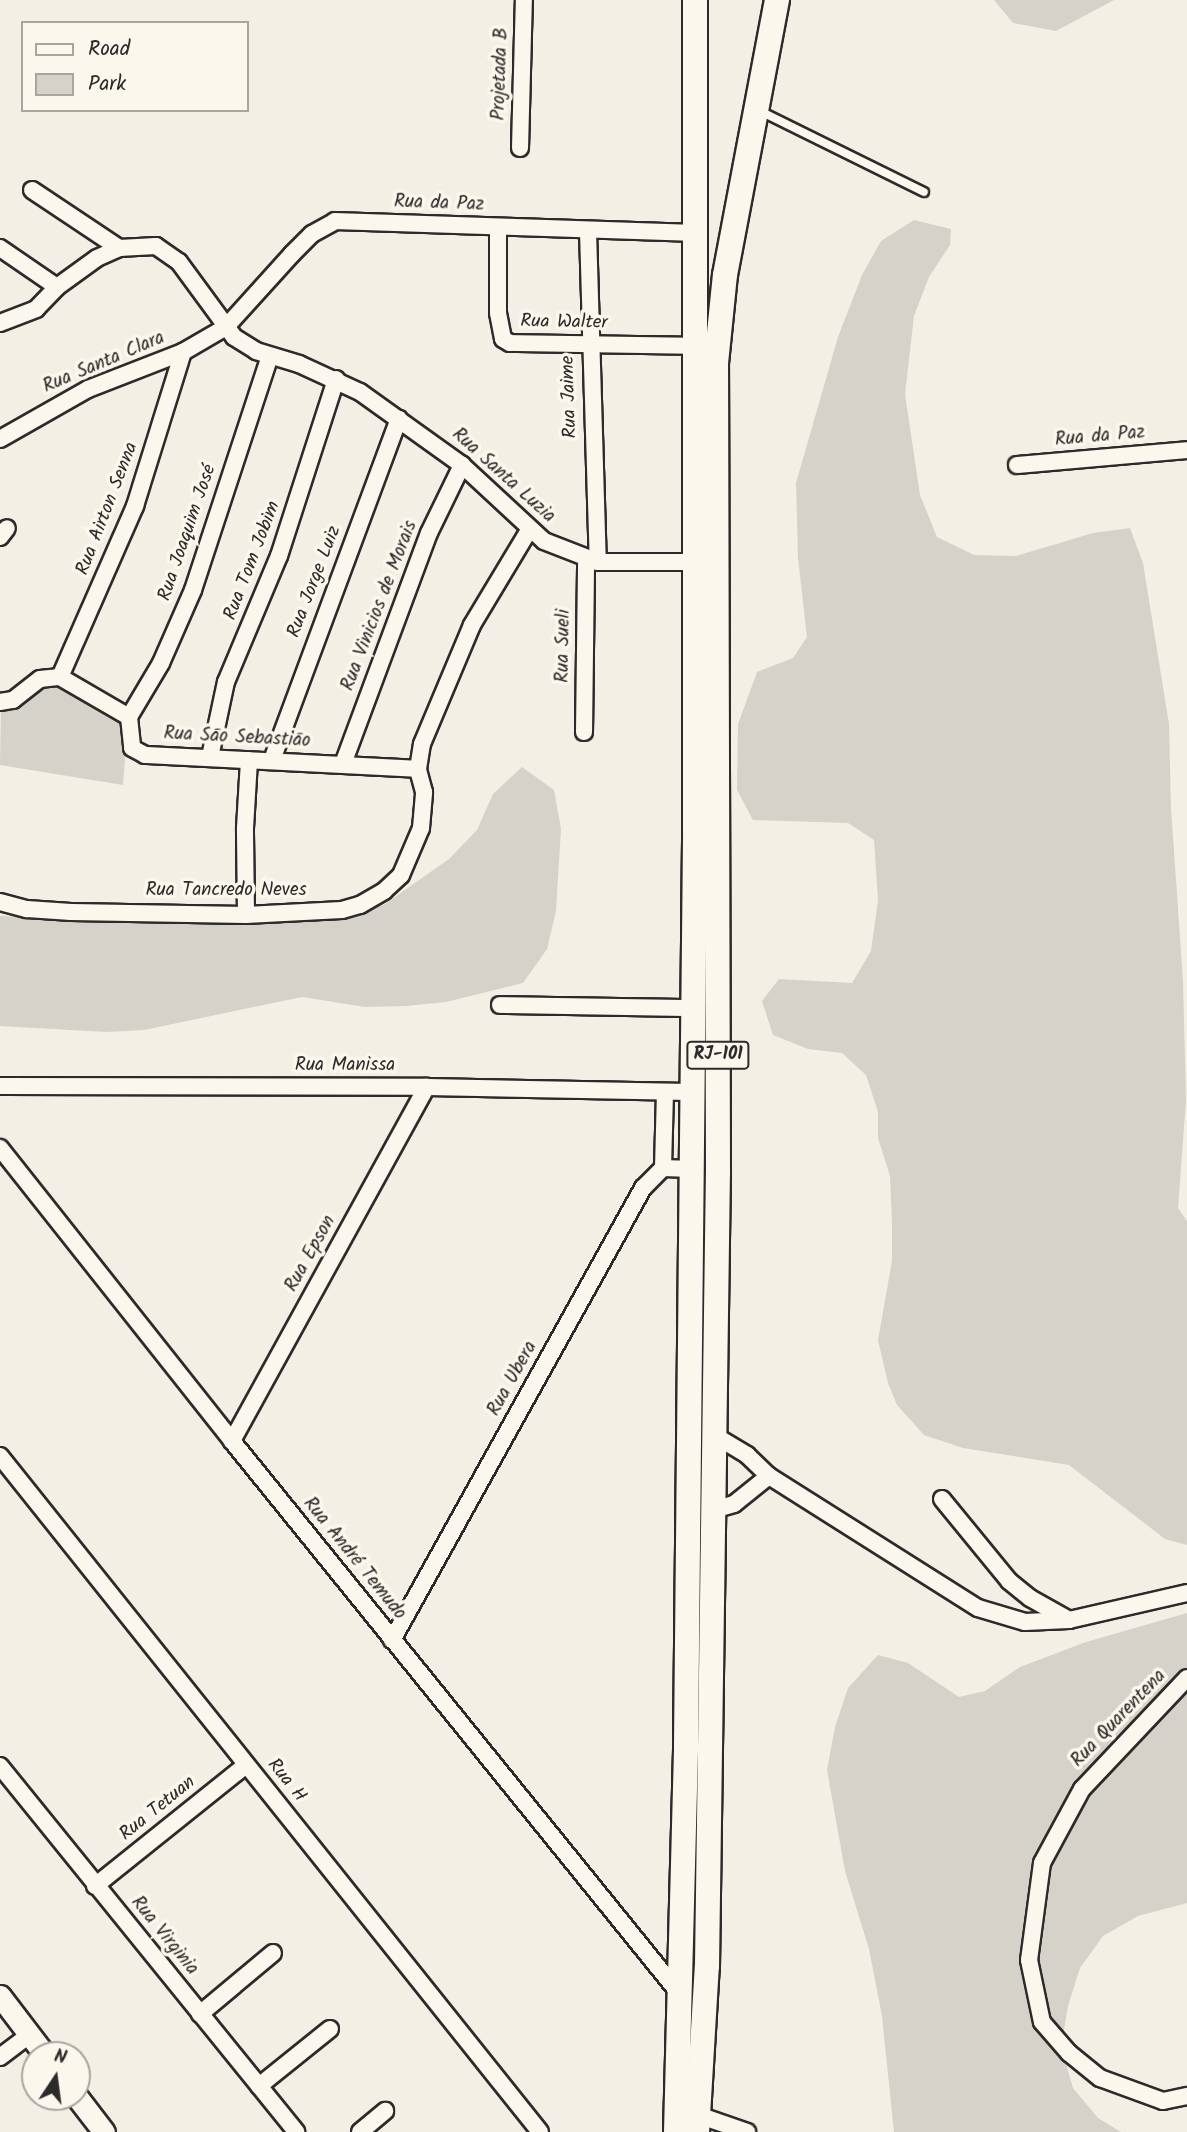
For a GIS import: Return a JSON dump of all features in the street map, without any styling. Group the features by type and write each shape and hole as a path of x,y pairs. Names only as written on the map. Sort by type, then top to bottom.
{"main road":[{"name":"RJ-101","path":"676,2132 686,1745 692,1169 690,1092 696,346 695,0"},
{"name":"RJ-101","path":"698,2124 707,1966 714,1435 719,786 716,363 725,275 777,0"},
{"path":"0,1996 35,2041"},
{"path":"88,2111 104,2132"}],"street":[{"name":"Projetada B","path":"520,148 524,0"},
{"path":"32,190 119,248"},
{"name":"Rua da Paz","path":"226,327 312,234 335,221 696,233"},
{"name":"Rua Walter","path":"498,227 498,313 503,340 510,343 696,346"},
{"name":"Rua Jaime","path":"588,231 592,561"},
{"name":"Rua Santa Luzia","path":"119,248 143,245 165,250 179,262 226,327 244,344 336,379 360,391 462,465 529,530 592,561 695,562"},
{"path":"0,248 57,287"},
{"path":"0,323 36,309 57,287 97,258 119,248"},
{"name":"Rua Santa Clara","path":"0,439 88,389 183,352 226,327"},
{"name":"Rua Airton Senna","path":"60,677 135,506 183,352"},
{"name":"Rua Joaquim José","path":"129,718 161,663 193,590 270,356"},
{"name":"Rua Tom Jobim","path":"210,757 226,682 279,556 336,379"},
{"name":"Rua Jorge Luiz","path":"272,760 399,419"},
{"name":"Rua da Paz","path":"1017,465 1187,451"},
{"name":"Rua Vinicios de Morais","path":"343,764 429,533 462,465"},
{"name":"Rua Tancredo Neves","path":"0,902 27,909 71,912 247,915 342,910 360,905 384,891 401,875 421,828 424,792 418,769 422,744 472,625 529,530"},
{"name":"Rua Sueli","path":"584,732 592,561"},
{"path":"0,702 17,697 40,679 60,677 129,718"},
{"name":"Rua Sāo Sebastiāo","path":"129,718 131,741 137,753 418,769"},
{"path":"247,915 245,828 248,760"},
{"path":"500,1005 692,1008"},
{"name":"Rua Manissa","path":"0,1086 427,1087 690,1092"},
{"name":"Rua Epson","path":"232,1441 427,1087"},
{"path":"665,1092 663,1168 692,1169"},
{"name":"Rua André Temudo","path":"0,1148 232,1441 679,1993"},
{"name":"Rua Ubera","path":"392,1640 643,1188 663,1168"},
{"path":"714,1435 747,1455 769,1476 978,1608 1025,1622 1069,1620 1187,1593"},
{"name":"Rua H","path":"0,1456 540,2132"},
{"path":"713,1510 734,1504 769,1476"},
{"path":"942,1499 1009,1581 1030,1598 1069,1620"},
{"name":"Rua Quarentena","path":"1187,1678 1082,1789 1042,1863 1028,1960 1042,2022 1069,2053 1100,2078 1163,2101 1187,2096"},
{"name":"Rua Tetuan","path":"95,1885 246,1765"},
{"name":"Rua Virginia","path":"0,1766 296,2132"},
{"path":"200,2014 273,1953"},
{"path":"259,2086 330,2029"},
{"path":"0,2057 30,2034"},
{"path":"360,2132 385,2111"},
{"path":"698,2124 747,2132"}],"lane":[{"path":"755,109 924,192"}],"green space":[{"path":"994,0 1114,0 1056,31 1013,23"},
{"path":"914,220 951,229 950,245 929,277 914,316 905,394 920,495 937,537 974,555 1016,556 1093,533 1130,528 1143,563 1169,724 1171,808 1183,981 1186,1100 1178,1208 1187,1221 1187,1545 1165,1539 1069,1465 963,1448 924,1435 897,1405 888,1383 878,1340 892,1261 890,1176 878,1138 878,1112 866,1075 842,1053 808,1049 773,1035 762,1001 779,979 852,983 871,951 878,900 874,840 848,823 753,820 737,790 738,724 757,672 793,658 807,637 798,558 796,483 838,337 862,275 881,241"},
{"path":"58,686 119,719 125,758 123,785 0,765 1,708 38,687"},
{"path":"522,767 554,790 561,829 556,911 547,949 523,983 446,1002 406,1006 365,1007 302,997 144,1030 106,1032 0,1026 0,916 174,921 322,920 357,916 385,904 449,859 477,830 493,794"},
{"path":"1187,1613 1187,1903 1138,1916 1103,1936 1080,1968 1068,2006 1061,2047 1073,2088 1098,2118 1121,2132 894,2132 882,2016 869,1949 845,1871 827,1770 835,1727 848,1688 878,1655 908,1663 959,1697 985,1691 1020,1667 1086,1642"}]}
